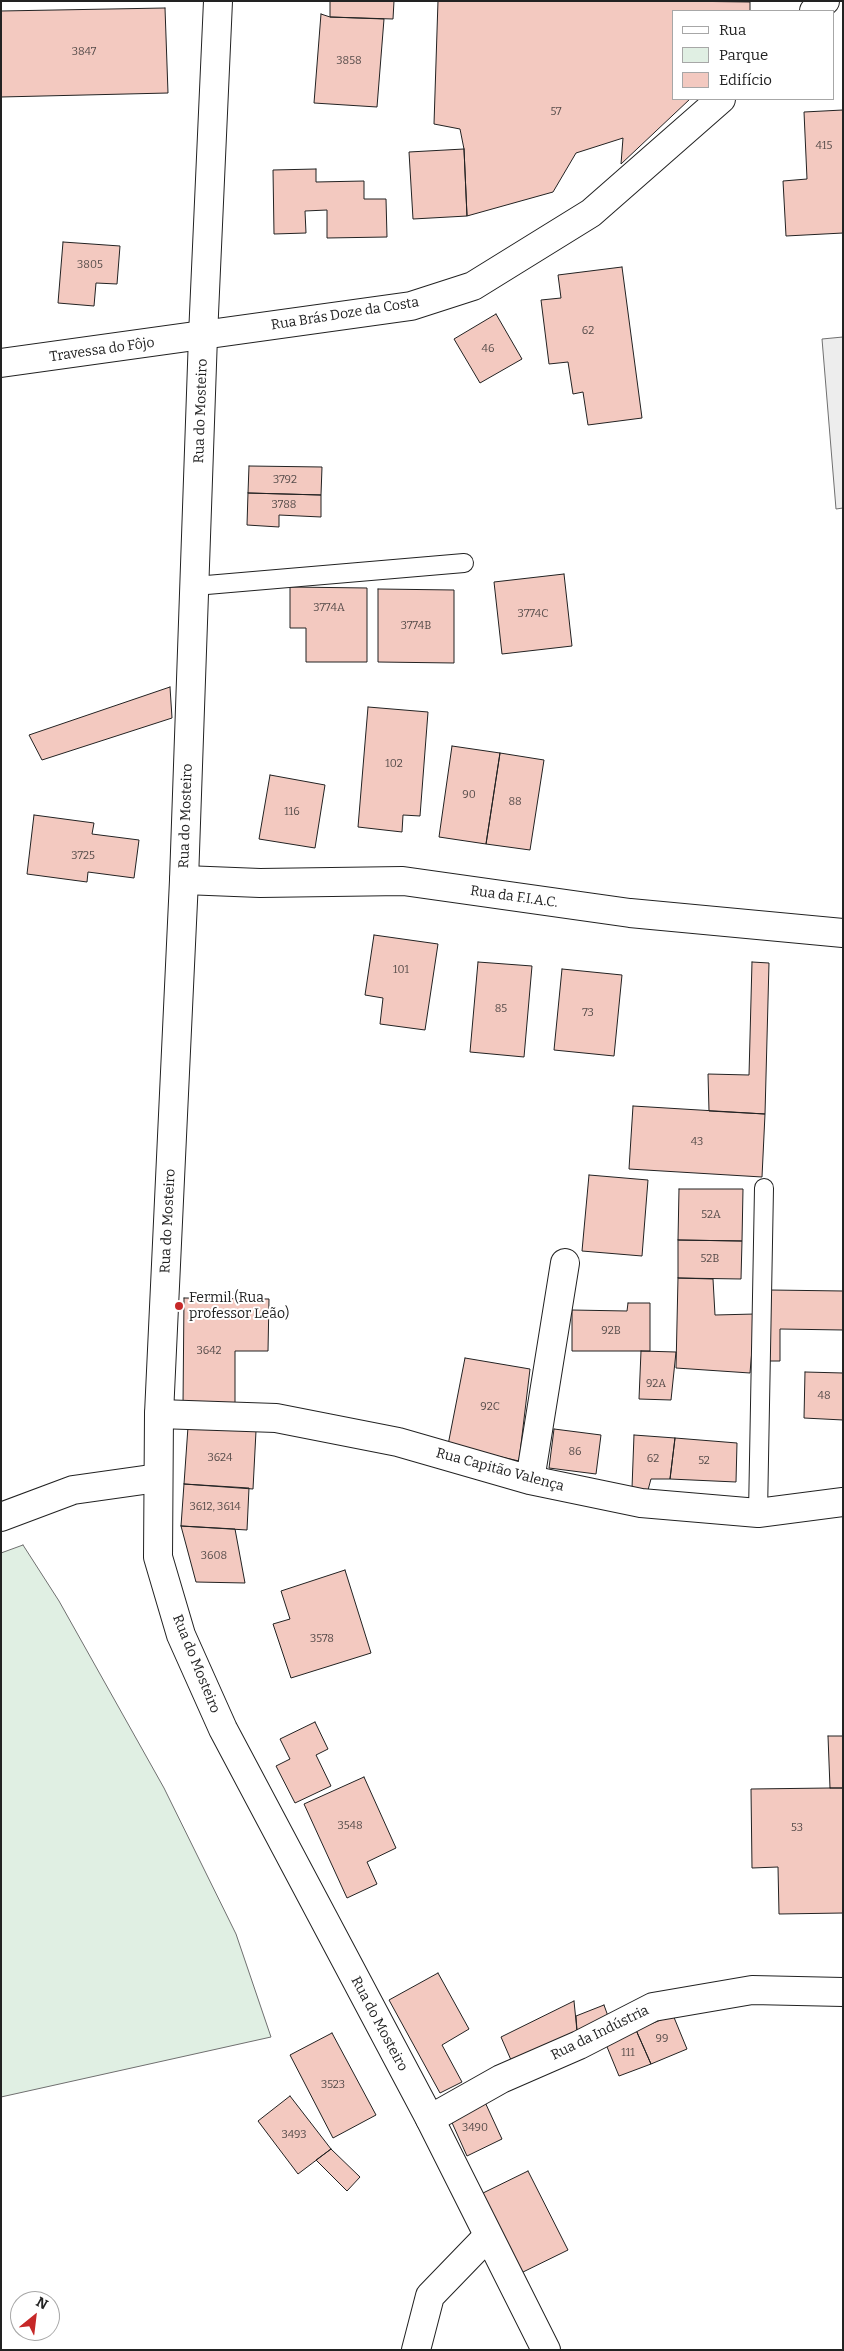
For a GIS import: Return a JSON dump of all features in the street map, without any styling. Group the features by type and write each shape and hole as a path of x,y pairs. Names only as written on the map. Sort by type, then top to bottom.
{"street":[{"name":"Rua do Mosteiro","path":"218,1 203,336 184,880 159,1414 158,1557 181,1636 223,1729 430,2119 546,2350"},
{"path":"815,10 825,1"},
{"name":"Rua Brás Doze da Costa","path":"203,336 412,306 473,286 591,213 720,100"},
{"name":"Travessa do Fôjo","path":"1,364 203,336"},
{"name":"Rua da F.I.A.C.","path":"184,880 260,883 403,881 630,914 843,933"},
{"path":"530,1480 565,1264"},
{"name":"Rua Capitão Valença","path":"159,1414 276,1418 398,1442 530,1480 641,1503 758,1513 843,1502"},
{"path":"1,1517 73,1490 158,1478"},
{"name":"Rua da Indústria","path":"430,2119 501,2079 579,2045 653,2007 752,1990 843,1992"},
{"path":"416,2350 430,2296 488,2236"}],"lane":[{"path":"195,586 464,563"},
{"path":"758,1513 764,1188"}],"green space":[{"path":"23,1545 59,1601 164,1788 236,1934 271,2037 1,2097 1,1553"}],"shaded area":[{"path":"843,337 843,508 836,509 822,339"}],"building":[{"path":"330,1 394,1 393,19 330,17"},
{"path":"438,1 750,2 750,10 672,10 672,100 689,100 621,164 623,138 576,153 553,192 467,216 464,149 460,129 434,124"},
{"path":"165,8 168,93 1,97 1,11"},
{"path":"321,14 330,17 384,19 377,107 314,103"},
{"path":"843,110 843,233 786,236 783,181 807,179 804,112"},
{"path":"464,149 467,216 413,219 409,152"},
{"path":"316,169 316,182 364,181 364,199 386,199 387,237 327,238 327,210 305,211 306,233 274,234 273,170"},
{"path":"63,242 120,246 117,284 96,283 94,306 58,303"},
{"path":"622,267 642,418 588,425 583,392 573,394 568,362 549,364 541,300 561,298 558,275"},
{"path":"496,314 522,359 480,383 454,339"},
{"path":"249,466 322,467 321,495 248,493"},
{"path":"248,493 321,495 321,517 279,515 279,527 247,525"},
{"path":"564,574 572,646 502,654 494,582"},
{"path":"290,587 367,588 367,662 306,662 306,628 290,628"},
{"path":"378,589 454,590 454,663 378,662"},
{"path":"170,687 172,718 42,760 29,735"},
{"path":"368,707 428,712 420,816 403,815 402,832 358,827"},
{"path":"452,746 500,753 486,844 439,837"},
{"path":"500,753 544,760 530,850 486,844"},
{"path":"270,775 325,785 315,848 259,839"},
{"path":"34,815 94,823 92,834 139,840 134,878 88,872 87,882 27,874"},
{"path":"374,935 438,944 425,1030 380,1024 383,998 365,995"},
{"path":"478,962 532,966 524,1057 470,1052"},
{"path":"752,962 769,963 765,1114 709,1111 708,1074 749,1075"},
{"path":"562,969 622,975 614,1056 554,1050"},
{"path":"633,1106 765,1114 762,1177 629,1169"},
{"path":"589,1175 648,1180 642,1256 582,1251"},
{"path":"679,1189 743,1189 742,1241 678,1240"},
{"path":"678,1240 742,1241 741,1279 678,1278"},
{"path":"678,1278 713,1279 715,1315 755,1314 750,1373 676,1368"},
{"path":"770,1290 843,1291 843,1330 780,1329 780,1361 769,1361"},
{"path":"184,1298 269,1299 268,1351 235,1351 235,1404 183,1404"},
{"path":"628,1303 650,1303 650,1351 572,1351 572,1310 627,1311"},
{"path":"641,1351 676,1352 671,1400 639,1399"},
{"path":"465,1358 530,1369 519,1461 448,1445"},
{"path":"805,1372 843,1373 843,1420 804,1418"},
{"path":"188,1427 256,1431 253,1489 184,1484"},
{"path":"554,1429 601,1435 596,1474 549,1468"},
{"path":"634,1435 675,1438 670,1479 651,1479 648,1490 632,1488"},
{"path":"675,1438 737,1443 736,1482 670,1479"},
{"path":"184,1484 249,1488 247,1530 181,1526"},
{"path":"181,1526 235,1529 245,1583 196,1582"},
{"path":"345,1570 371,1653 291,1678 273,1624 290,1619 281,1591"},
{"path":"315,1722 328,1749 316,1755 331,1786 295,1803 276,1766 290,1759 280,1739"},
{"path":"828,1736 843,1736 843,1788 830,1788"},
{"path":"364,1777 396,1848 367,1862 377,1884 347,1898 304,1804"},
{"path":"843,1788 843,1913 779,1914 778,1867 752,1868 751,1789"},
{"path":"438,1973 469,2029 442,2045 462,2082 440,2093 389,2000"},
{"path":"574,2001 577,2031 511,2060 501,2037"},
{"path":"604,2005 609,2019 577,2031 576,2016"},
{"path":"673,2015 687,2049 651,2064 636,2030"},
{"path":"636,2030 651,2064 619,2076 605,2042"},
{"path":"332,2033 376,2115 333,2138 290,2055"},
{"path":"290,2096 331,2149 298,2174 258,2121"},
{"path":"484,2100 502,2139 467,2156 449,2116"},
{"path":"331,2149 360,2177 347,2191 316,2160"},
{"path":"528,2171 568,2250 521,2273 481,2194"}],"place":[{"name":"Fermil (Rua professor Leão)","path":"179,1306"}]}
